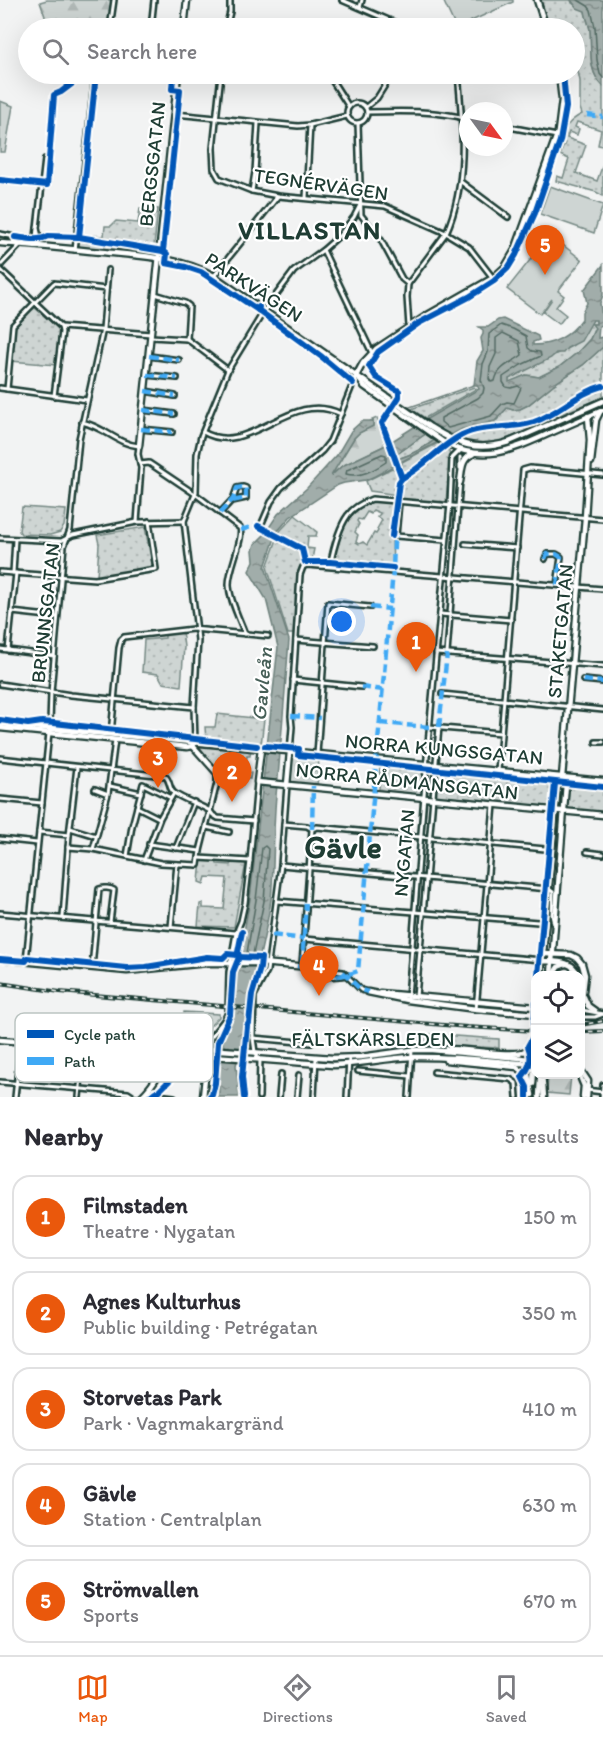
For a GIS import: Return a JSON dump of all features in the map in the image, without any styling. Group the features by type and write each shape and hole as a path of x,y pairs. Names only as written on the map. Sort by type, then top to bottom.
{"main road":[{"path":"184,18 187,0"},
{"path":"537,0 543,18"},
{"name":"BERGSGATAN","path":"140,446 177,84"},
{"path":"356,376 372,352 409,327 493,278 505,267 515,250 557,136 562,100 560,84"},
{"name":"PARKVÄGEN","path":"0,243 186,263 214,276 391,403"},
{"path":"451,449 468,446 494,447 603,401"},
{"path":"391,403 430,427 451,449 460,450 468,446"},
{"path":"391,403 451,449 476,453 503,453 602,410"},
{"path":"585,409 588,416"},
{"name":"STAKETGATAN","path":"541,971 558,783 562,777 587,489 596,417 602,410"},
{"name":"STAKETGATAN","path":"588,416 594,433"},
{"name":"STAKETGATAN","path":"588,416 589,474"},
{"path":"460,450 460,457"},
{"path":"460,482 464,460 467,456 476,453"},
{"path":"0,726 192,745 217,773"},
{"path":"113,738 192,745"},
{"name":"NORRA KUNGSGATAN","path":"192,745 263,749 603,782"},
{"path":"260,782 263,749"},
{"path":"287,785 290,752"},
{"name":"STAKETGATAN","path":"552,971 566,784 562,777"},
{"name":"NORRA RÅDMANSGATAN","path":"260,782 603,815"},
{"path":"554,938 557,948 576,958 584,971"},
{"path":"543,954 567,954"},
{"path":"0,959 127,971 207,963 300,966"},
{"path":"542,961 569,964 576,971"},
{"path":"555,971 558,967 569,964"},
{"path":"368,992 476,1009 531,1014"},
{"path":"416,999 531,1006"},
{"path":"585,999 588,1006 595,1011"},
{"name":"FÄLTSKÄRSLEDEN","path":"0,1040 15,1041"},
{"path":"432,1050 459,1048 510,1054 523,1053 531,1045"},
{"name":"FÄLTSKÄRSLEDEN","path":"213,1049 316,1058 349,1058 412,1050 432,1050 531,1061"},
{"name":"FÄLTSKÄRSLEDEN","path":"213,1056 316,1065 349,1065 412,1057 520,1060"},
{"path":"429,1058 517,1067 528,1075 532,1096"},
{"path":"585,1076 588,1081 587,1097"},
{"path":"532,1096 533,1079"},
{"path":"539,1097 541,1079"},
{"path":"542,1079 544,1097"},
{"path":"582,1079 587,1090"},
{"path":"141,1097 153,1082"},
{"path":"203,1097 204,1082"},
{"path":"583,1097 587,1090"}],"street":[{"path":"111,18 114,0"},
{"path":"152,18 154,0"},
{"path":"228,18 230,0"},
{"path":"342,0 384,18"},
{"path":"360,8 362,0"},
{"path":"75,250 94,84"},
{"name":"TEGNÉRVÄGEN","path":"220,84 213,149 214,169 219,178 252,191 278,196 386,206 446,233 473,252 493,278"},
{"path":"334,84 349,107 347,116"},
{"path":"365,107 376,98 385,84"},
{"path":"459,84 460,102"},
{"path":"347,116 353,122 358,123 366,118 367,112 361,104 356,103 349,107"},
{"path":"367,112 422,111 459,116"},
{"path":"175,114 298,126 347,116"},
{"path":"252,191 258,123"},
{"path":"358,123 361,215 381,240 402,279 408,284"},
{"path":"306,199 310,125"},
{"path":"513,128 557,136"},
{"path":"409,327 408,284 446,233 450,224 461,182 462,156"},
{"path":"37,228 45,159"},
{"path":"0,180 42,184"},
{"path":"461,182 508,217"},
{"path":"214,276 278,196"},
{"path":"192,745 198,640 184,521 195,494 197,454 203,432 228,370 264,311 294,271 323,250 348,226 360,204"},
{"name":"PARKVÄGEN","path":"0,234 15,237 17,244"},
{"path":"17,244 0,268 61,327 63,332 54,396"},
{"path":"323,250 372,352"},
{"name":"BRUNNSGATAN","path":"26,961 49,730 64,546 68,538 82,422 103,329 108,270"},
{"path":"7,389 12,328 54,283 106,289"},
{"path":"155,294 189,306 187,339"},
{"path":"61,327 103,329 187,339 228,370"},
{"path":"148,356 179,360"},
{"path":"147,375 177,378"},
{"path":"262,523 271,502 281,488 330,441 356,376"},
{"path":"0,388 87,400"},
{"path":"145,391 175,396"},
{"path":"203,432 219,439 238,436 266,427 286,415 303,409 319,408 341,414"},
{"path":"143,410 174,414"},
{"path":"82,422 100,428 123,443 140,446"},
{"path":"141,429 172,432"},
{"name":"BERGSGATAN","path":"136,522 140,446"},
{"name":"NYGATAN","path":"408,998 450,506 451,449"},
{"path":"447,654 460,457"},
{"path":"140,464 149,463 195,494 241,530 229,582 231,596 245,634"},
{"path":"498,771 523,470 530,468 603,475"},
{"path":"220,513 231,501 237,488 246,488 246,498 231,501"},
{"path":"330,566 347,515 372,499 603,519"},
{"path":"399,502 396,536 446,540"},
{"path":"0,572 95,579 156,569 150,521"},
{"path":"0,538 61,541 73,535 136,522 184,521"},
{"path":"8,650 15,573 15,539"},
{"path":"465,544 517,548"},
{"path":"545,559 547,554 556,554 561,557 557,585"},
{"path":"290,752 300,575 303,567 307,565 330,566 603,589"},
{"path":"317,755 328,603 370,607"},
{"path":"12,612 57,616"},
{"path":"440,614 511,620"},
{"path":"93,849 110,786 114,699 118,648 121,640 124,637 184,630 268,636"},
{"path":"296,640 373,646"},
{"path":"0,649 54,656"},
{"path":"436,653 603,666"},
{"path":"293,680 361,687"},
{"path":"583,680 603,682"},
{"path":"0,684 194,708"},
{"path":"442,694 603,710"},
{"path":"430,727 501,733"},
{"name":"NYGATAN","path":"416,999 439,727"},
{"path":"596,741 603,742"},
{"path":"0,758 165,776 170,781 170,788 174,793 210,811 218,818 254,821"},
{"path":"63,917 77,767"},
{"path":"68,847 93,849 144,860 198,865 217,783 217,773"},
{"path":"213,1033 227,1014 229,972 236,933 242,921 260,782"},
{"path":"127,856 142,784 171,798"},
{"path":"259,1097 260,1060 255,1052 253,1038 254,996 267,971 281,865 287,785"},
{"path":"110,786 141,793"},
{"path":"94,789 108,794"},
{"path":"144,860 160,818 174,793"},
{"path":"0,799 42,803"},
{"path":"176,848 194,802"},
{"path":"476,1009 494,805"},
{"path":"137,807 160,818"},
{"path":"284,824 307,826 312,829 317,827 545,849"},
{"path":"206,826 229,832"},
{"path":"70,828 96,836"},
{"path":"312,829 300,966 310,972 316,969 343,972 361,990 368,992"},
{"path":"39,832 69,835"},
{"path":"0,839 38,843"},
{"path":"149,844 200,851"},
{"path":"587,852 603,854"},
{"path":"199,858 250,861"},
{"path":"171,927 177,864"},
{"path":"281,865 549,889 553,892 552,915 555,928"},
{"path":"92,968 99,889 114,890 110,922"},
{"path":"277,901 538,922"},
{"path":"0,913 236,933"},
{"path":"304,939 542,961"},
{"path":"585,1010 603,1014 585,1017"},
{"path":"253,1038 311,1043"},
{"path":"409,1097 412,1050"},
{"path":"314,1097 316,1058"},
{"path":"347,1097 349,1058"},
{"path":"358,1071 410,1076"},
{"path":"434,1072 510,1079 516,1083 517,1097"},
{"path":"279,1097 280,1074"},
{"path":"297,1097 299,1075"},
{"path":"0,1082 128,1093 134,1097"},
{"path":"79,1097 81,1082"},
{"path":"15,1097 17,1083"},
{"path":"602,1097 603,1085"},
{"path":"148,1090 154,1097 158,1095 174,1097"},
{"path":"587,1090 603,1092"}],"green space":[{"path":"47,0 113,0 111,18 46,18 40,2"},
{"path":"443,0 513,0 478,18 451,18"},
{"path":"539,0 571,0 585,11 590,30 592,67 603,86 603,146 598,145 601,130 577,122 575,127 579,129 577,135 569,132 567,138 586,145 576,173 597,181 603,164 603,196 556,181 557,176 563,178 569,159 560,155 565,143 560,141 561,136 568,125 582,114 580,84 585,84 585,18 545,18"},
{"path":"0,101 13,106 5,152 0,152"},
{"path":"550,186 603,205 594,233 540,214"},
{"path":"140,208 158,209 153,255 79,246 78,234 104,236 105,226 111,226 116,221 138,223"},
{"path":"550,235 582,260 558,291 564,296 556,307 566,315 559,324 543,312 552,299 540,314 507,289"},
{"path":"34,307 60,330 56,365 11,361 14,327"},
{"path":"593,319 596,320 596,324 593,324 595,327 590,339 559,367 539,377 526,375 509,383 508,379 572,346"},
{"path":"603,347 603,397 507,439 480,443 451,435 462,429 497,420 507,408 520,409 528,405 583,365"},
{"path":"474,387 476,389 425,418 411,409"},
{"path":"377,418 386,445 342,466 330,476 354,438 373,426 373,421 370,421"},
{"path":"434,428 441,428 443,431 427,445 395,460 391,455 397,454"},
{"path":"438,443 447,449 450,456 446,504 398,500 401,483 405,479 402,462"},
{"path":"392,468 399,472 402,478 399,482 398,495 370,491 366,481"},
{"path":"372,499 396,501 392,536 393,568 330,562 347,515","holes":["373,510 380,513 377,517 382,520 378,531 374,533 367,545 363,542 359,544 356,542 358,535 355,532 359,524 358,519 362,520 367,512 371,514"]},
{"path":"22,507 66,510 64,526 60,532 50,535 21,534 19,531"},
{"path":"295,515 317,532 316,536 308,536 307,548 314,549 312,559 303,561 298,571 294,634 288,634 267,567 280,531"},
{"path":"145,527 153,569 97,577 99,544 97,535"},
{"path":"182,631 184,647 181,686 163,683 158,674 142,672 144,640 165,638 165,632"},
{"path":"217,714 264,719 261,745 206,740 205,727 215,727"},
{"path":"199,746 251,750 250,756 247,756 245,772 251,773 250,779 224,774 216,769"},
{"path":"293,755 319,758 317,787 290,785"},
{"path":"380,763 603,785 603,812 379,791"},
{"path":"201,860 231,865 233,862 246,863 234,927 198,926 200,904 203,903 203,908 224,909 227,878 206,877 204,884 199,882"},
{"path":"213,1014 219,1014 213,1023"},
{"path":"425,1034 499,1039 499,1048 418,1044 418,1036"},
{"path":"548,1079 571,1079 569,1095 547,1093"}],"water":[{"path":"571,0 603,0 603,86 592,67 590,30 585,11 577,8"},
{"path":"603,265 603,295 600,303 603,325 599,326 598,338 603,337 603,347 583,365 520,409 507,408 495,421 462,429 366,480 338,485 290,517 277,532 265,567 289,640 275,808 271,899 265,934 247,1005 248,1020 236,1065 239,1097 219,1097 224,1037 233,1011 233,992 250,899 278,647 266,599 249,571 254,561 255,544 278,514 307,488 337,455 351,431 362,421 373,421 373,426 354,438 331,476 342,466 386,445 479,389 477,385 474,385 477,361 483,351 481,338 483,330 479,327 488,327 503,319 538,336 539,340 533,342 533,345 555,341 567,335 582,319 582,312 587,303 584,290","holes":["593,320 596,320 596,324 592,324 595,328 590,339 559,367 539,377 526,375 509,382 509,379 551,358 556,353 563,353 567,348 581,341","434,428 441,428 443,431 434,441 395,460 392,455 397,454"]}],"waterway":[{"path":"407,408 474,385"}],"railway":[{"path":"0,983 60,992 531,1031"},
{"path":"585,1024 603,1021"},
{"path":"585,1032 603,1031"}],"marked path":[{"path":"587,115 603,117"},
{"path":"149,356 179,360"},
{"path":"147,375 177,378"},
{"path":"145,391 175,396"},
{"path":"143,410 174,414"},
{"path":"141,429 172,432"},
{"path":"220,513 233,499 237,488 246,488 246,498 232,501"},
{"path":"241,530 261,524"},
{"path":"297,966 320,976 331,977 358,971 396,536"},
{"path":"545,559 547,554 556,554 561,557 557,585"},
{"path":"370,607 390,609"},
{"path":"439,727 447,654"},
{"path":"583,680 603,682"},
{"path":"361,687 383,690"},
{"path":"291,716 320,718"},
{"path":"380,723 430,727"},
{"path":"312,829 313,786"},
{"path":"302,964 306,903"},
{"path":"272,935 304,939"},
{"path":"343,972 361,990 368,992"}],"cycle path":[{"path":"0,180 47,185 54,95 72,84"},
{"path":"79,237 95,84"},
{"path":"163,251 180,90 172,89 172,84"},
{"path":"402,478 382,423 399,397 399,391 376,377 369,366 378,352 419,323 469,297 494,281 508,268 535,213 560,141 566,107 564,84"},
{"path":"15,237 36,239 48,236 79,237 163,251 167,254 166,263 201,272 258,310 259,307"},
{"path":"258,310 353,383"},
{"path":"392,536 399,482 446,445 470,432 534,422 552,414 585,393 603,386"},
{"path":"258,526 302,549 305,562 393,568"},
{"path":"0,720 28,724 54,723 257,746"},
{"path":"265,746 299,749 298,755 603,787"},
{"path":"538,971 555,783"},
{"path":"210,1097 215,1083 218,1042 230,1015 233,972 239,957 242,932"},
{"path":"0,959 26,961 27,958 126,968 207,957 223,958 227,954 238,955"},
{"path":"239,957 261,958 247,1026 242,1077 244,1097"},
{"path":"527,1097 527,1087 522,1077 530,1062 528,1046 533,1037 534,1025"},
{"path":"149,1097 168,1082"}],"place":[{"name":"Strömvallen","path":"545,275"},
{"name":"Filmstaden","path":"416,672"},
{"name":"Storvetas Park","path":"158,788"},
{"name":"Agnes Kulturhus","path":"232,802"},
{"name":"Gävle","path":"319,996"}],"district":[{"name":"VILLASTAN","path":"310,230"},
{"name":"Gävle","path":"343,847"}],"water label":[{"name":"Gavleån","path":"262,684"}]}
